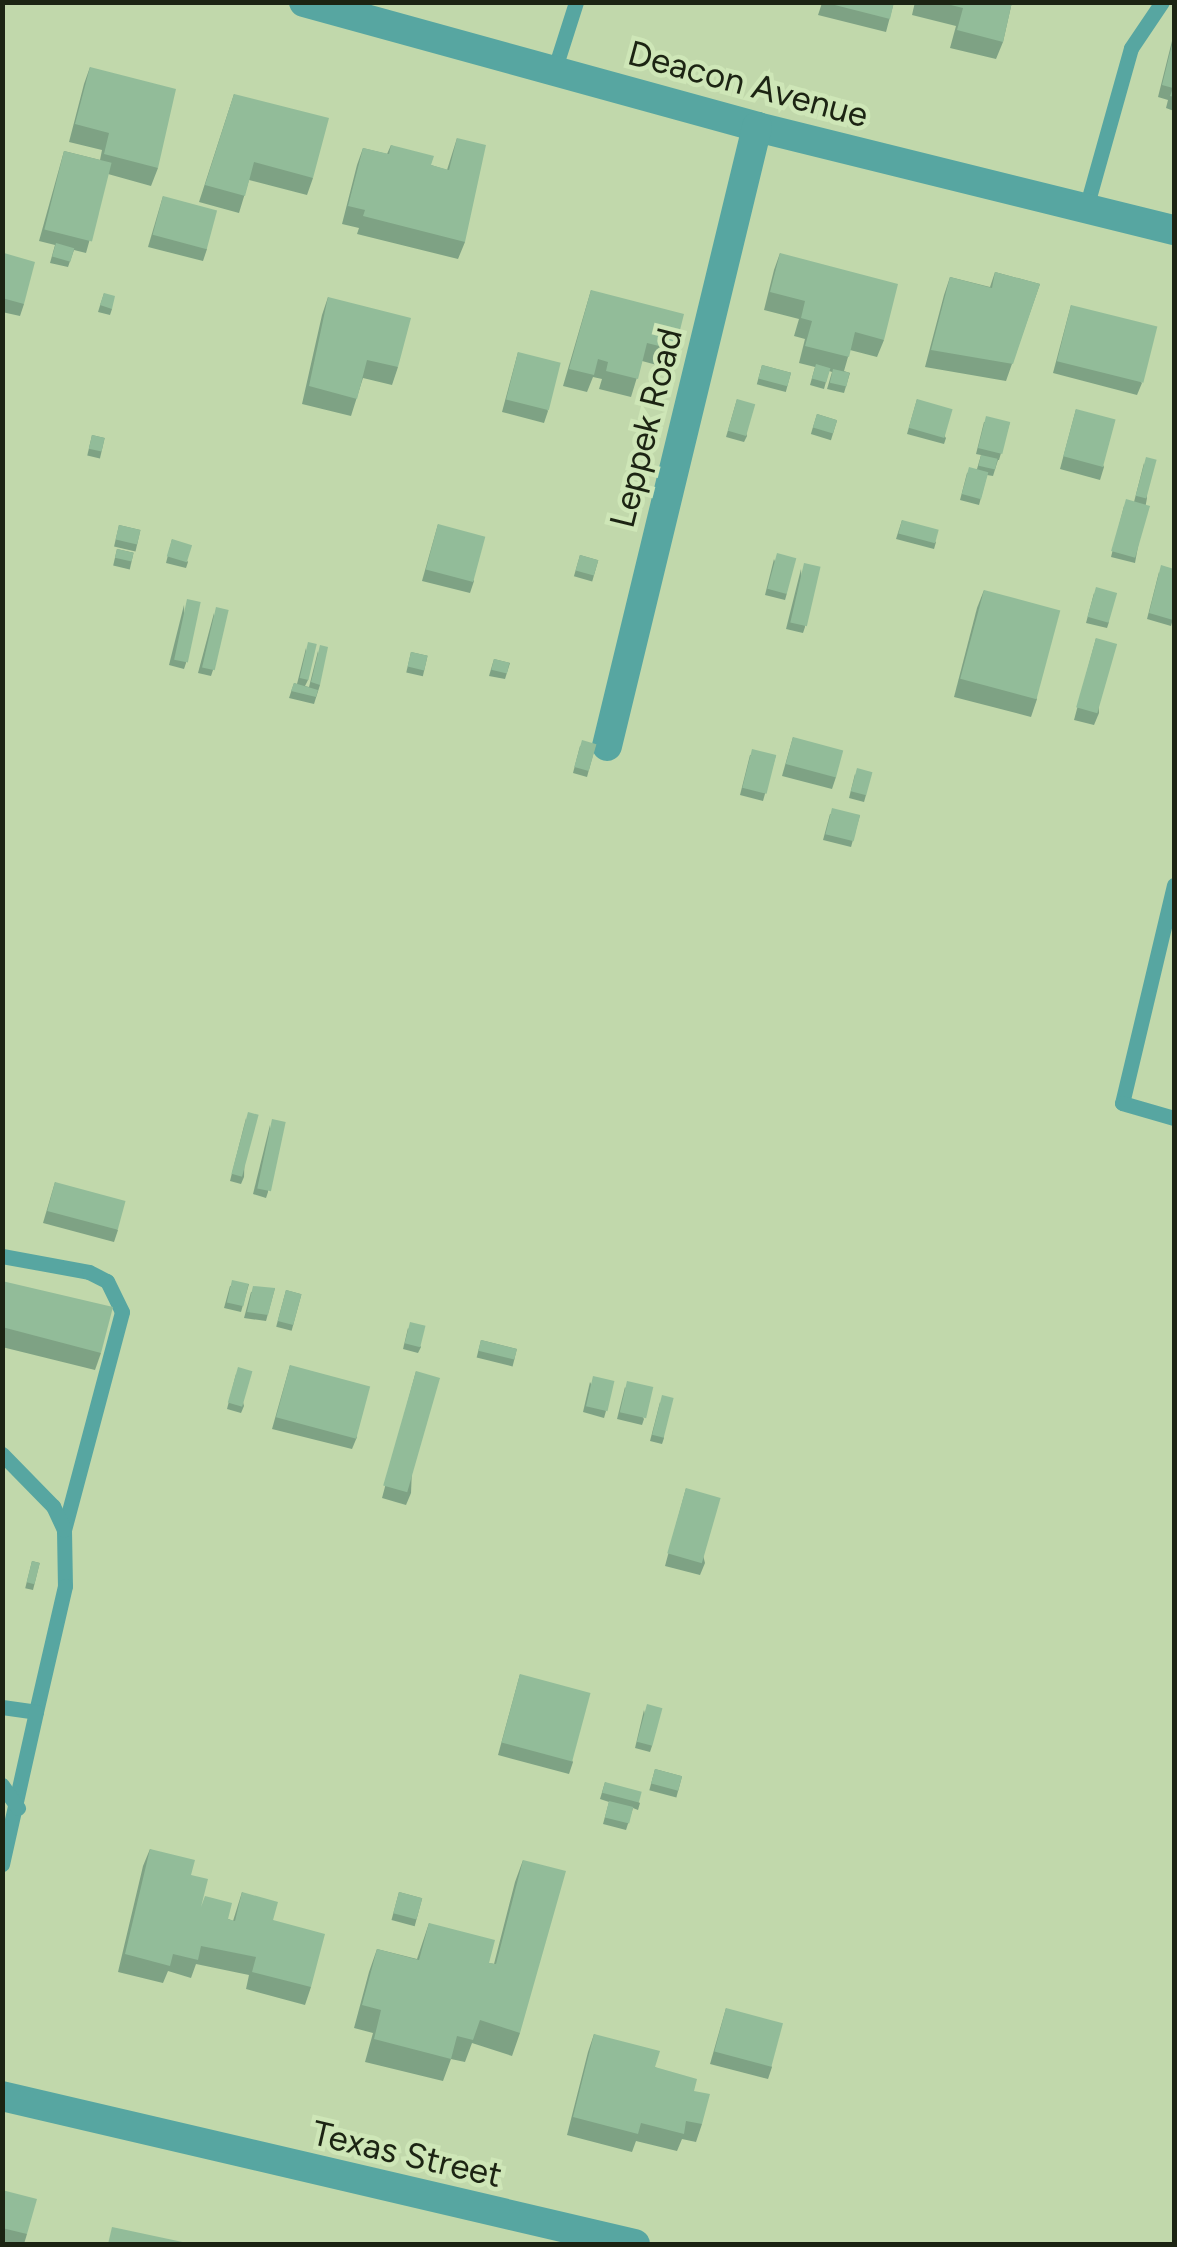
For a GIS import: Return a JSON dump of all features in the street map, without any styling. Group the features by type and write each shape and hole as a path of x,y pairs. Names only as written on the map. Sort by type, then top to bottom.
{"street":[{"name":"Deacon Avenue","path":"304,2 757,127 1174,230"},
{"name":"Leppek Road","path":"608,746 757,127"},
{"name":"Texas Street","path":"2,2096 163,2137 635,2244"}],"lane":[{"path":"554,71 576,2"},
{"path":"1086,208 1131,48 1162,2"},
{"path":"1174,885 1122,1104 1174,1118"},
{"path":"2,1256 89,1272 107,1281 122,1312 104,1401 64,1530 65,1586 18,1808 2,1864"},
{"path":"2,1454 53,1506 64,1530"},
{"path":"2,1706 36,1712"},
{"path":"2,1785 18,1808"}],"building":[{"path":"823,2 894,2 890,19"},
{"path":"939,2 1012,2 1003,42 957,30 963,8"},
{"path":"1174,36 1174,97 1170,96 1173,88 1162,85"},
{"path":"90,67 176,89 158,168 104,154 109,133 75,124"},
{"path":"234,94 329,118 313,178 254,162 245,196 205,185"},
{"path":"457,138 486,145 465,242 363,216 365,210 348,206 363,148 389,154 391,145 434,156 431,165 449,170"},
{"path":"64,151 112,163 92,241 44,230"},
{"path":"163,196 217,210 207,249 153,235"},
{"path":"56,243 74,248 70,262 52,256"},
{"path":"4,253 35,262 24,304 2,298"},
{"path":"780,253 898,284 884,340 855,332 849,357 805,346 812,321 801,318 805,301 770,292"},
{"path":"995,272 1040,284 1013,364 931,350 950,277 992,288"},
{"path":"591,290 684,314 675,350 647,343 638,379 606,371 608,362 598,359 594,375 569,369"},
{"path":"104,293 115,296 112,309 100,305"},
{"path":"328,297 411,318 398,367 367,360 357,399 309,386"},
{"path":"1071,305 1157,327 1143,383 1057,361"},
{"path":"518,352 561,363 549,410 506,400"},
{"path":"816,364 830,368 826,383 812,378"},
{"path":"762,365 791,373 787,386 758,379"},
{"path":"833,369 850,373 846,386 830,383"},
{"path":"737,399 755,404 746,436 728,431"},
{"path":"917,399 953,409 944,438 909,428"},
{"path":"1076,409 1116,420 1103,467 1063,456"},
{"path":"817,414 837,420 833,434 813,427"},
{"path":"986,416 1010,422 1002,454 978,448"},
{"path":"92,435 105,438 102,452 89,449"},
{"path":"981,455 998,459 995,470 979,466"},
{"path":"1146,457 1157,460 1146,498 1136,496"},
{"path":"969,467 988,472 981,499 962,494"},
{"path":"1126,499 1150,506 1135,558 1111,551"},
{"path":"902,520 939,530 935,543 898,534"},
{"path":"438,524 485,537 473,582 426,569"},
{"path":"119,525 140,530 137,545 116,540"},
{"path":"172,539 192,545 187,562 167,556"},
{"path":"117,549 134,553 132,562 115,558"},
{"path":"777,553 796,558 787,594 767,589"},
{"path":"580,555 598,560 594,576 576,570"},
{"path":"804,563 821,567 807,626 790,622"},
{"path":"1161,565 1174,569 1173,620 1149,613"},
{"path":"1096,587 1117,593 1109,623 1087,617"},
{"path":"984,590 1060,610 1036,699 960,679"},
{"path":"187,599 201,602 188,663 174,660"},
{"path":"216,607 229,610 215,670 202,667"},
{"path":"1096,638 1117,644 1097,713 1076,707"},
{"path":"308,642 317,644 308,680 300,678"},
{"path":"320,645 328,647 320,685 311,682"},
{"path":"411,652 428,656 424,670 408,667"},
{"path":"494,659 510,663 507,674 491,670"},
{"path":"294,683 318,690 316,697 291,691"},
{"path":"793,737 843,750 836,778 786,764"},
{"path":"582,740 596,744 589,771 574,767"},
{"path":"752,749 776,755 767,794 742,788"},
{"path":"857,768 872,772 866,795 851,791"},
{"path":"832,808 860,815 854,841 825,834"},
{"path":"248,1112 259,1115 242,1177 231,1174"},
{"path":"272,1119 286,1122 271,1191 257,1188"},
{"path":"55,1182 126,1201 118,1230 47,1211"},
{"path":"232,1280 249,1284 243,1306 227,1302"},
{"path":"2,1281 113,1307 101,1353 2,1327"},
{"path":"253,1286 275,1288 268,1315 247,1312"},
{"path":"286,1290 301,1294 293,1325 278,1321"},
{"path":"410,1322 426,1326 420,1347 405,1343"},
{"path":"481,1340 517,1349 514,1360 478,1351"},
{"path":"290,1365 370,1386 356,1439 276,1417"},
{"path":"238,1367 252,1371 242,1407 228,1403"},
{"path":"416,1371 440,1378 407,1492 383,1485"},
{"path":"593,1376 614,1381 607,1411 586,1406"},
{"path":"627,1381 653,1387 646,1418 620,1412"},
{"path":"662,1395 674,1398 664,1438 652,1435"},
{"path":"686,1488 721,1498 702,1563 667,1553"},
{"path":"32,1561 40,1563 34,1584 27,1582"},
{"path":"520,1674 591,1693 572,1761 502,1743"},
{"path":"647,1704 662,1708 652,1746 637,1742"},
{"path":"655,1769 682,1776 678,1791 651,1783"},
{"path":"605,1782 642,1792 639,1802 602,1793"},
{"path":"609,1801 633,1807 629,1824 605,1817"},
{"path":"150,1849 195,1860 191,1875 208,1879 201,1907 205,1896 232,1903 228,1919 235,1921 242,1892 278,1902 273,1920 325,1934 311,1987 252,1972 256,1957 201,1946 198,1960 173,1954 170,1966 125,1954"},
{"path":"523,1860 566,1871 520,2033 480,2020 473,2040 457,2036 451,2059 374,2039 381,2010 362,2005 377,1949 419,1960 429,1923 495,1940 489,1963 496,1964"},
{"path":"399,1892 422,1898 416,1919 393,1913"},
{"path":"726,2008 783,2023 771,2067 714,2051"},
{"path":"594,2034 660,2051 655,2067 697,2079 694,2091 710,2094 702,2124 686,2121 684,2134 641,2123 638,2134 573,2117"},
{"path":"2,2190 37,2199 27,2234 2,2228"},
{"path":"112,2227 192,2244 108,2244"}]}
